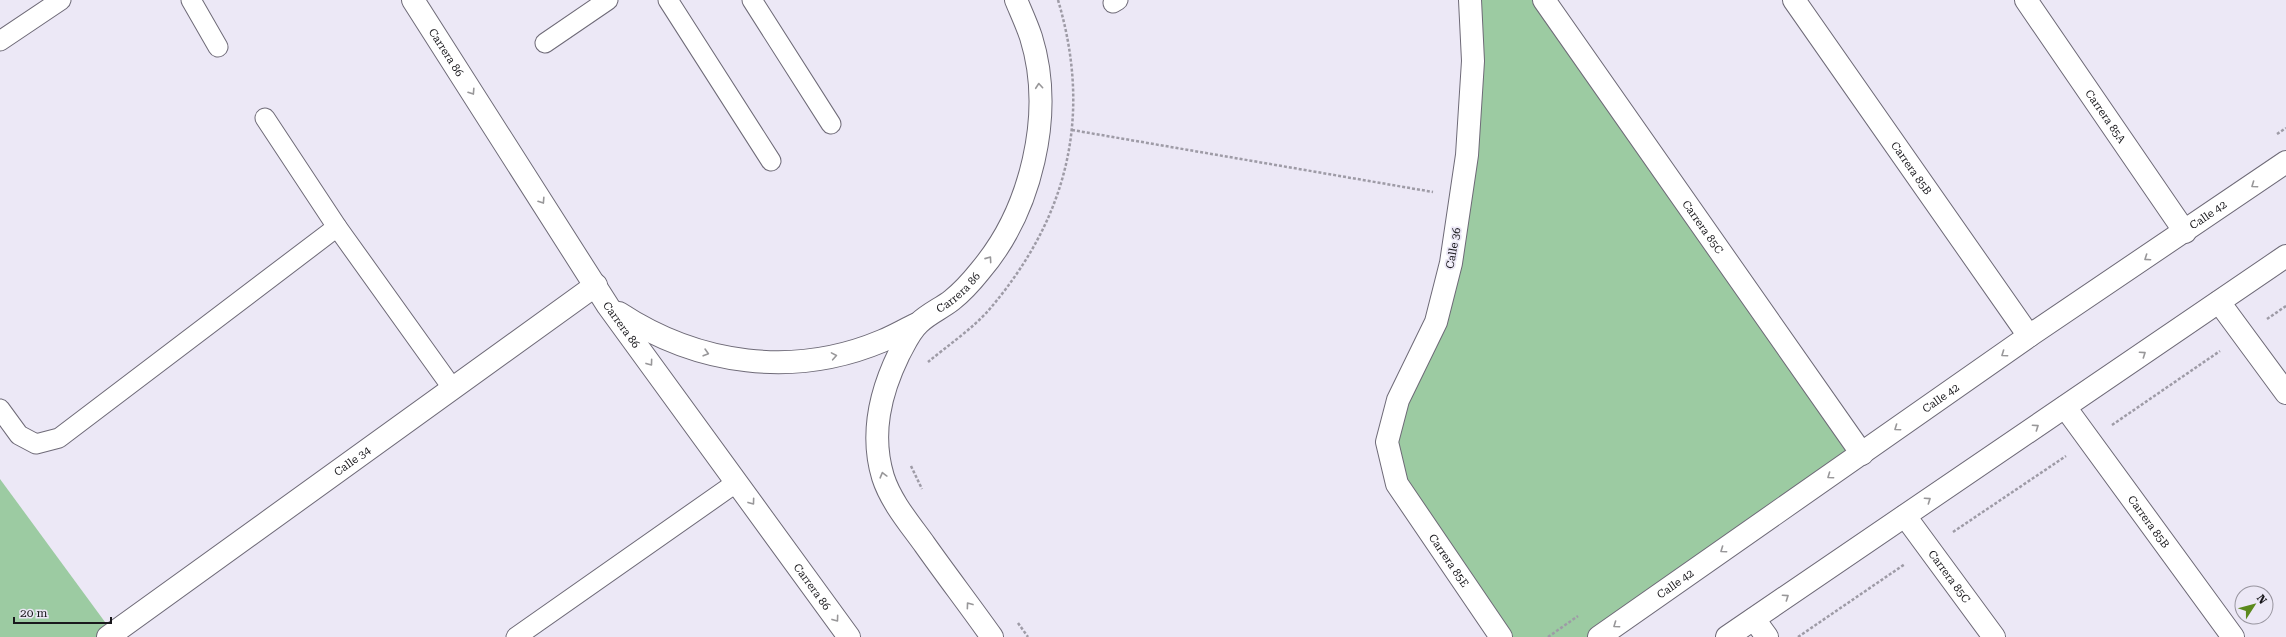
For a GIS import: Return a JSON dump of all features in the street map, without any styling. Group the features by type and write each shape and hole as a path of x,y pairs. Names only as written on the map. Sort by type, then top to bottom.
{"street":[{"name":"Carrera 86","path":"413,0 608,306 848,637"},
{"path":"1016,0 1032,38 1040,87 1040,125"},
{"name":"Calle 36","path":"1396,484 1387,442 1398,400 1436,322 1451,263 1467,155 1473,61 1470,0"},
{"name":"Carrera 85C","path":"1544,0 1862,454"},
{"name":"Carrera 85B","path":"1794,0 2028,336"},
{"name":"Carrera 85A","path":"2026,0 2185,232"},
{"name":"Carrera 86","path":"992,637 900,510 884,478 877,442 879,406 891,371 906,340 919,323 952,300 980,271 1003,239 1022,203 1033,165 1040,125"},
{"name":"Calle 42","path":"1599,637 1862,454 2028,336 2185,232 2286,162"},
{"path":"1728,637 2286,256"},
{"name":"Calle 34","path":"108,637 596,285"},
{"path":"2219,302 2286,393"},
{"path":"608,306 643,329 680,346 720,357 761,362 802,362 844,354 882,341 919,323"},
{"name":"Carrera 85B","path":"2065,407 2233,637"},
{"name":"Carrera 85E","path":"1396,484 1501,637"},
{"name":"Carrera 85C","path":"1905,516 1994,637"},
{"path":"1754,619 1767,637"}],"lane":[{"path":"0,41 61,0"},
{"path":"191,0 218,47"},
{"path":"545,43 608,0"},
{"path":"668,0 771,161"},
{"path":"752,0 831,124"},
{"path":"265,118 337,227 453,389"},
{"path":"0,408 19,435 36,444 59,438 337,227"},
{"path":"516,637 737,482"}],"path":[{"path":"924,366 987,312 1023,267 1046,225 1060,192 1069,158 1071,130 1071,69 1067,30 1058,0"},
{"path":"1040,125 1461,196"},
{"path":"1798,637 2286,306"},
{"path":"910,465 923,491"},
{"path":"1014,618 1028,637"}],"green space":[{"path":"1470,0 1544,0 1862,454 1599,637 1501,637 1397,484 1398,400 1451,263"},
{"path":"0,479 116,637 0,637"}]}
